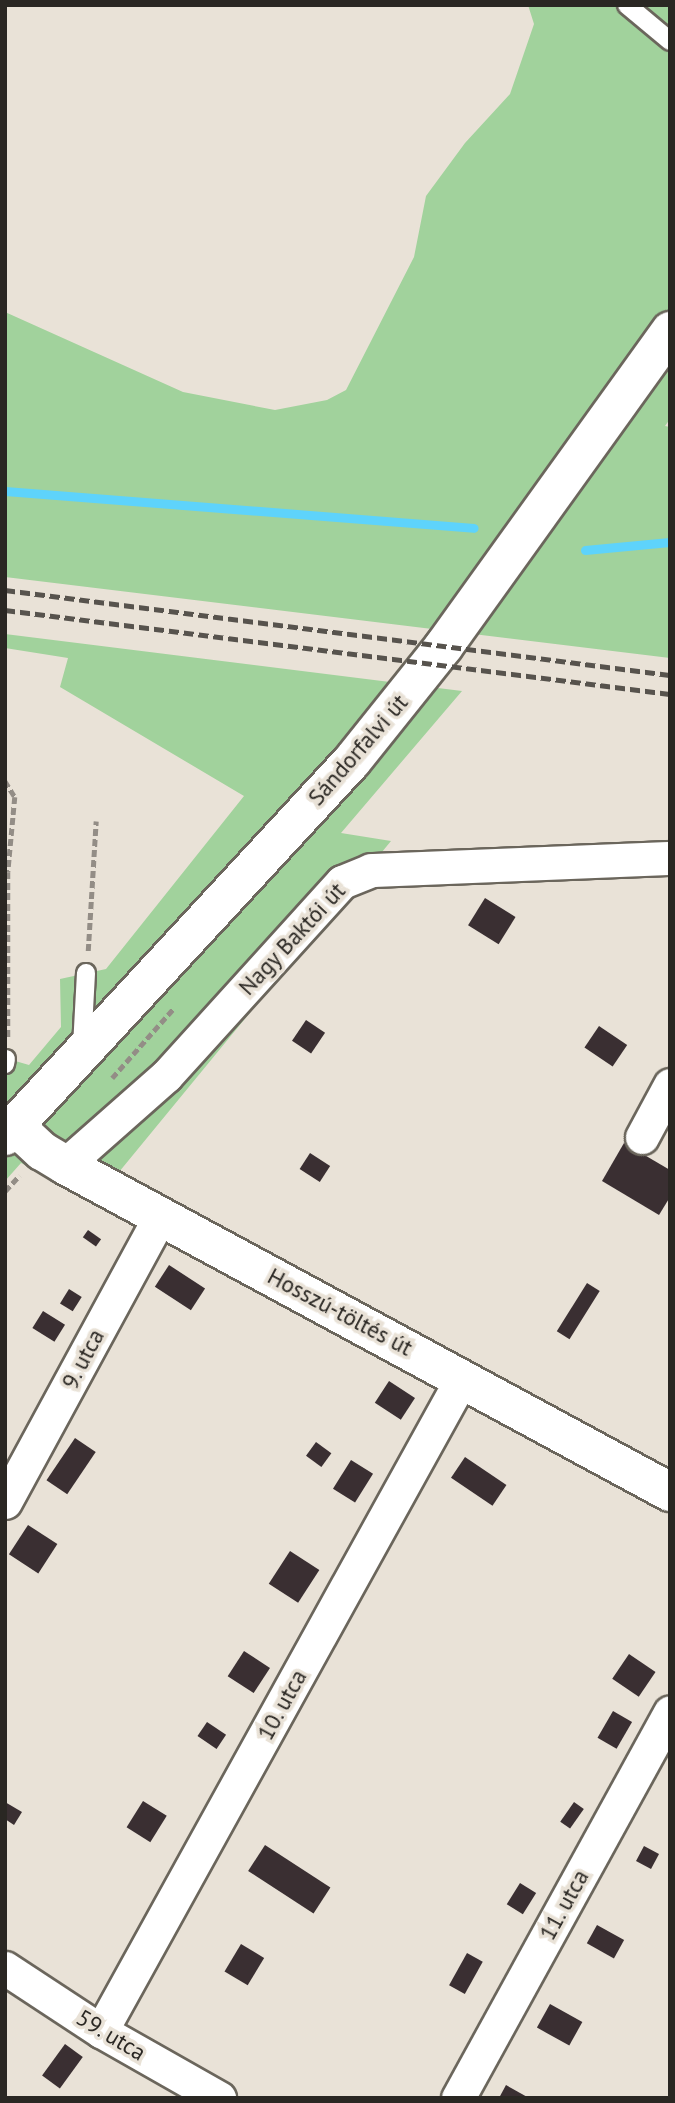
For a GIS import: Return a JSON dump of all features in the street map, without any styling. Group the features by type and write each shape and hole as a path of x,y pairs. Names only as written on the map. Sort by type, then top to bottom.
{"main road":[{"name":"Sándorfalvi út","path":"9,1126 81,1053 352,761 413,685 670,331"},
{"name":"Hosszú-töltés út","path":"9,1126 65,1165 670,1492"}],"street":[{"name":"Nagy Baktói út","path":"65,1165 166,1076 342,882 371,870 670,858"},
{"path":"642,1137 670,1085"},
{"name":"9. utca","path":"5,1502 160,1216"},
{"name":"10. utca","path":"101,2031 462,1378"},
{"name":"11. utca","path":"458,2098 670,1712"},
{"name":"59. utca","path":"5,1968 101,2031 219,2098"}],"lane":[{"path":"627,5 670,41"},
{"path":"81,1053 86,973"},
{"path":"5,1064 6,1059"}],"path":[{"path":"5,781 15,797 8,872 6,1059"},
{"path":"86,973 96,821"}],"green space":[{"path":"528,5 670,5 670,419 665,426 670,427 670,658 5,577 5,312 183,392 275,410 327,400 346,390 414,257 426,196 465,143 510,94 534,24"},
{"path":"5,634 462,691 341,833 391,841 96,1200 21,1163 5,1181 5,1058 29,1065 61,1027 60,979 106,969 244,796 60,687 68,658 5,648"}],"building":[{"path":"485,898 516,917 499,944 468,925"},
{"path":"306,1020 325,1033 311,1054 292,1041"},
{"path":"599,1026 627,1045 613,1067 584,1048"},
{"path":"624,1143 670,1170 670,1197 659,1215 602,1181"},
{"path":"310,1153 330,1166 320,1182 300,1169"},
{"path":"88,1230 101,1239 96,1247 83,1237"},
{"path":"169,1265 205,1288 191,1310 155,1287"},
{"path":"587,1283 600,1291 570,1339 557,1331"},
{"path":"69,1289 82,1297 73,1311 60,1303"},
{"path":"43,1311 65,1325 54,1342 32,1328"},
{"path":"389,1381 415,1398 401,1420 375,1403"},
{"path":"75,1438 96,1452 67,1494 46,1480"},
{"path":"316,1442 331,1453 321,1467 306,1456"},
{"path":"465,1457 506,1485 492,1506 451,1478"},
{"path":"351,1460 373,1474 355,1503 333,1489"},
{"path":"28,1525 57,1544 38,1573 9,1554"},
{"path":"290,1551 319,1570 298,1603 269,1584"},
{"path":"244,1651 270,1668 254,1693 228,1676"},
{"path":"629,1654 656,1672 639,1697 612,1679"},
{"path":"613,1711 632,1722 617,1749 598,1738"},
{"path":"207,1722 226,1735 217,1749 197,1736"},
{"path":"143,1801 167,1816 150,1842 127,1827"},
{"path":"5,1802 22,1812 14,1825 5,1819"},
{"path":"574,1802 584,1809 570,1829 560,1822"},
{"path":"265,1845 330,1887 314,1913 248,1871"},
{"path":"644,1846 659,1854 651,1869 636,1861"},
{"path":"520,1883 536,1893 523,1914 507,1904"},
{"path":"597,1925 624,1940 614,1958 587,1943"},
{"path":"241,1944 264,1958 248,1985 225,1971"},
{"path":"467,1953 483,1962 465,1994 449,1985"},
{"path":"550,2004 582,2022 569,2046 537,2028"},
{"path":"65,2044 83,2057 60,2088 42,2076"},
{"path":"506,2085 529,2098 499,2098"}],"waterway":[{"path":"5,491 474,528"},
{"path":"585,550 670,542"}],"railway":[{"path":"5,590 670,675"},
{"path":"5,610 670,694"}]}
